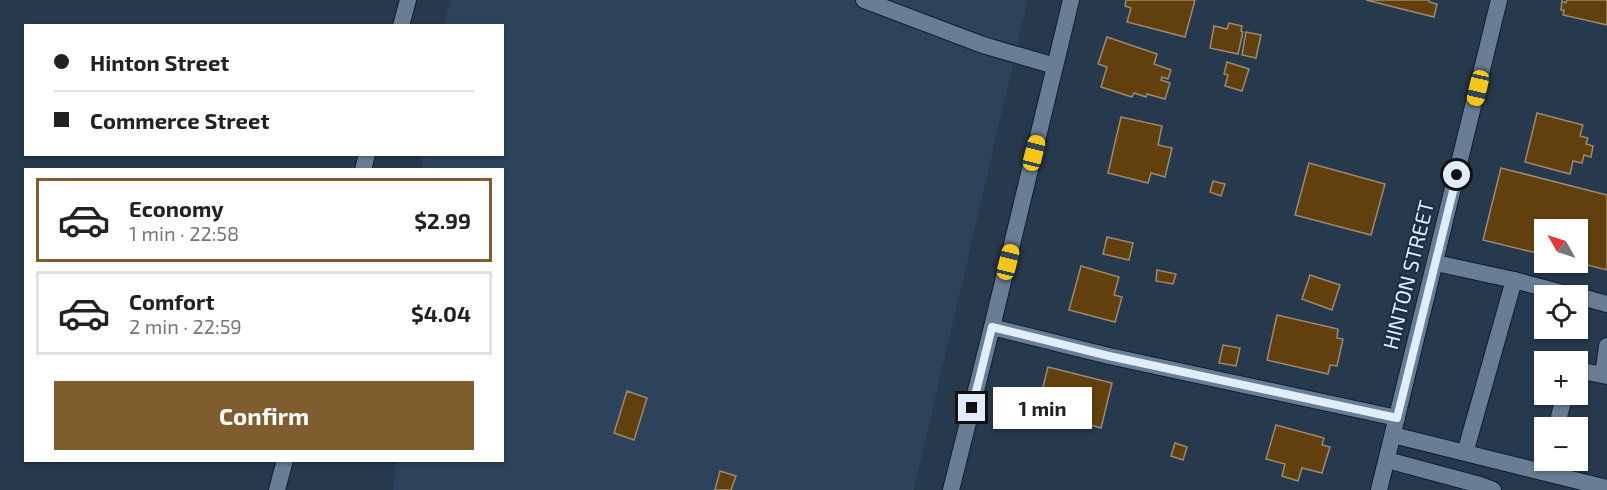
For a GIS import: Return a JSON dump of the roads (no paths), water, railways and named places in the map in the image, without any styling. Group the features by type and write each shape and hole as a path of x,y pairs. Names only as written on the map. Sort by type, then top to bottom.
{"street":[{"path":"402,24 408,0"},
{"path":"864,0 982,45 1055,66"},
{"path":"951,490 1071,0"},
{"name":"HINTON STREET","path":"1379,490 1499,0"},
{"path":"1436,263 1534,285"},
{"path":"1465,453 1514,280"},
{"path":"1588,299 1607,304"},
{"path":"992,327 1109,356 1397,418"},
{"path":"1588,372 1605,375 1607,346"},
{"path":"1393,435 1465,453 1534,464"},
{"path":"1387,460 1493,490"},
{"path":"277,490 284,462"},
{"path":"1560,471 1607,488"}]}
